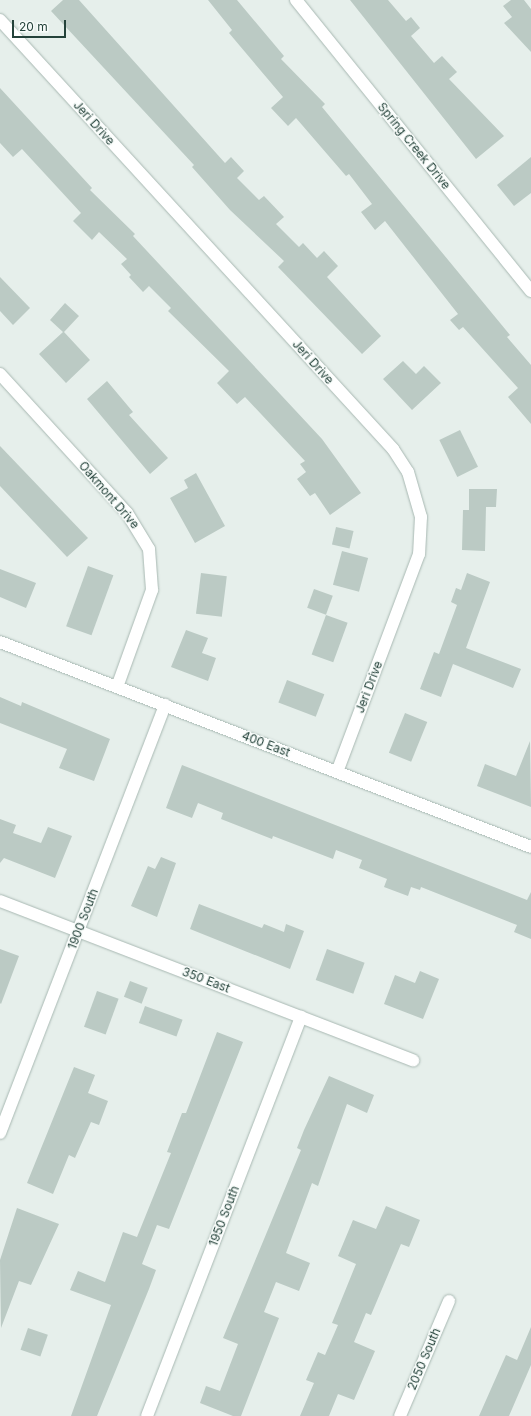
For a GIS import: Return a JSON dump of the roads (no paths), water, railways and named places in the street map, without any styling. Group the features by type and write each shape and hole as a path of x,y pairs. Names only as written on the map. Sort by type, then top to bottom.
{"street":[{"name":"Spring Creek Drive","path":"296,0 531,291"},
{"name":"Jeri Drive","path":"0,20 393,450 408,472 421,517 419,554 336,772"},
{"name":"Oakmont Drive","path":"0,374 127,513 149,548 152,590 117,687"},
{"name":"400 East","path":"0,642 531,847"},
{"name":"1900 South","path":"0,1133 165,705"},
{"name":"350 East","path":"0,901 413,1060"},
{"name":"1950 South","path":"147,1416 301,1017"},
{"name":"2050 South","path":"400,1416 449,1302"}]}
